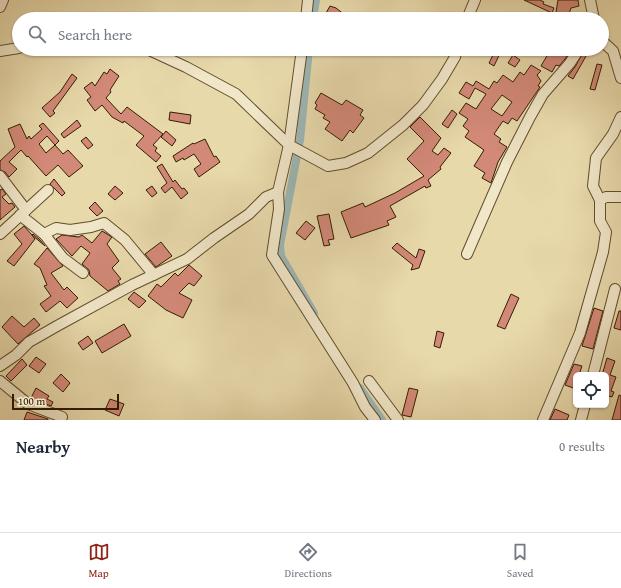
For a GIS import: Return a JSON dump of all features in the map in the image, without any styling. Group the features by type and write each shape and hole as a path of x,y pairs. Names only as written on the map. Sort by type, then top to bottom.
{"street":[{"path":"0,7 4,0"},
{"path":"307,12 308,0"},
{"path":"470,12 475,0"},
{"path":"590,0 593,12"},
{"path":"609,47 613,51 621,78"},
{"path":"0,51 12,49"},
{"path":"163,56 186,66 236,94 295,149 328,166 346,163 368,153 404,125 423,105 456,56"},
{"path":"302,56 295,149 278,192 279,209 272,255 353,383 365,407 375,420"},
{"path":"467,254 507,162 530,117 543,94 574,56"},
{"path":"543,420 580,333 603,252 606,232 600,221 600,200 593,186 596,158 613,134 621,118"},
{"path":"0,176 23,212 44,234 63,258 83,273"},
{"path":"0,234 48,190"},
{"path":"0,366 16,355 29,342 132,285 187,259 249,214 266,197 278,192"},
{"path":"600,200 606,197 621,197"},
{"path":"44,234 56,228 70,230 91,227 104,223 125,240 154,275"},
{"path":"594,372 615,289"},
{"path":"0,380 28,404 62,417"},
{"path":"368,381 398,420"},
{"path":"582,420 584,408"}],"building":[{"path":"524,0 540,0 544,2 543,4 554,8 552,12"},
{"path":"558,0 578,0 579,6 571,8 570,12 556,12"},
{"path":"330,6 341,12 327,12"},
{"path":"492,56 499,56 494,66 489,63"},
{"path":"512,56 520,60 515,67 508,63"},
{"path":"547,56 567,56 559,66 556,65 552,72 541,66"},
{"path":"581,56 586,56 573,79 568,76"},
{"path":"597,64 602,65 595,90 590,89"},
{"path":"531,65 541,71 537,75 541,81 538,86 540,87 517,121 512,118 508,124 503,121 494,134 501,139 499,142 507,147 498,162 491,183 482,178 485,173 474,166 484,150 465,137 469,131 463,126 468,119 459,113 466,103 476,109 486,94 475,88 469,99 459,93 466,82 473,86 476,81 489,89 494,81 497,83 503,75 513,82 520,72 524,75","holes":["502,95 512,102 502,116 491,109"]},
{"path":"110,69 119,76 110,90 111,92 106,98 121,114 127,107 163,134 153,145 157,148 155,151 161,156 156,162 136,145 144,136 124,121 123,123 112,117 102,105 95,111 87,100 91,97 84,88 92,82 95,86 104,72 107,74"},
{"path":"72,74 77,78 53,111 55,113 50,117 42,108 60,92"},
{"path":"321,93 342,105 346,100 363,110 360,115 364,118 353,133 350,130 342,141 325,129 330,122 323,118 325,115 315,109 317,105 315,103"},
{"path":"452,110 457,114 448,128 442,124"},
{"path":"170,112 191,115 190,124 169,120"},
{"path":"420,117 441,138 432,151 438,155 444,148 451,153 440,167 441,169 428,180 431,186 426,188 425,186 390,206 396,217 387,221 389,225 351,238 341,212 363,203 365,207 395,193 424,176 407,159 424,141 410,127"},
{"path":"77,120 81,126 64,138 61,134"},
{"path":"43,123 59,141 55,145 63,154 68,150 83,166 69,177 58,165 46,176 21,150 9,162 17,169 9,177 5,172 0,170 0,161 15,147 8,129 20,124 27,139 29,136 31,139 42,129 39,126","holes":["47,136 55,145 46,153 39,144"]},
{"path":"166,131 176,140 172,146 161,137"},
{"path":"86,137 93,145 88,149 81,141"},
{"path":"205,139 214,157 216,156 220,162 199,177 194,169 201,164 194,154 184,160 183,158 176,162 173,156 193,143 194,144"},
{"path":"162,164 173,182 175,180 182,189 184,188 188,193 181,199 172,187 165,193 161,188 167,183 157,167"},
{"path":"54,179 65,193 62,196 50,184"},
{"path":"115,186 123,193 115,200 108,194"},
{"path":"152,186 157,193 152,197 146,190"},
{"path":"2,189 6,194 2,197 9,204 12,203 15,207 0,220 0,190"},
{"path":"95,202 103,211 97,216 89,208"},
{"path":"329,214 334,239 328,240 330,245 324,246 317,216"},
{"path":"306,221 315,228 305,240 296,233"},
{"path":"24,226 35,239 14,266 7,261 22,244 14,234"},
{"path":"102,231 112,237 107,244 119,261 112,268 121,279 118,281 120,284 108,291 90,276 89,270 82,264 90,253 81,246 72,256 56,239 62,235 79,237 82,235 92,243"},
{"path":"33,234 39,239 45,246 32,235"},
{"path":"161,242 172,256 156,267 145,254"},
{"path":"397,243 416,258 419,249 425,251 419,268 411,270 413,265 392,248"},
{"path":"47,248 63,266 51,273 64,290 67,287 78,298 67,308 60,301 46,312 40,304 51,296 44,286 47,285 40,268 34,264"},
{"path":"189,265 202,276 194,286 189,283 179,293 192,300 183,318 166,310 148,296 157,284 161,287 175,273 178,276"},
{"path":"134,292 146,301 139,308 128,299"},
{"path":"511,294 519,298 505,329 497,326"},
{"path":"594,308 603,311 593,349 582,346"},
{"path":"619,311 621,311 621,330 614,328"},
{"path":"12,316 24,327 34,318 40,325 18,344 2,327"},
{"path":"124,324 131,336 102,353 95,341"},
{"path":"437,331 444,333 440,348 434,346"},
{"path":"88,336 93,343 83,350 78,343"},
{"path":"36,357 46,364 39,373 29,366"},
{"path":"607,358 615,361 610,375 616,377 611,391 614,392 612,397 609,396 609,372 603,372"},
{"path":"22,359 27,365 11,381 6,376"},
{"path":"574,364 582,366 580,372 573,372 573,388 565,385"},
{"path":"61,374 70,383 63,392 53,383"},
{"path":"36,388 49,396 47,399 53,402 51,406 31,398"},
{"path":"409,388 418,390 411,417 402,415"},
{"path":"619,395 621,396 621,420 612,420"},
{"path":"110,399 124,404 119,416 105,410"},
{"path":"555,409 569,415 567,420 550,420"},
{"path":"27,412 48,419 48,420 24,420"}],"waterway":[{"path":"314,12 316,0"},
{"path":"308,56 300,140 280,245 281,256 314,313"},
{"path":"360,388 382,420"}]}
